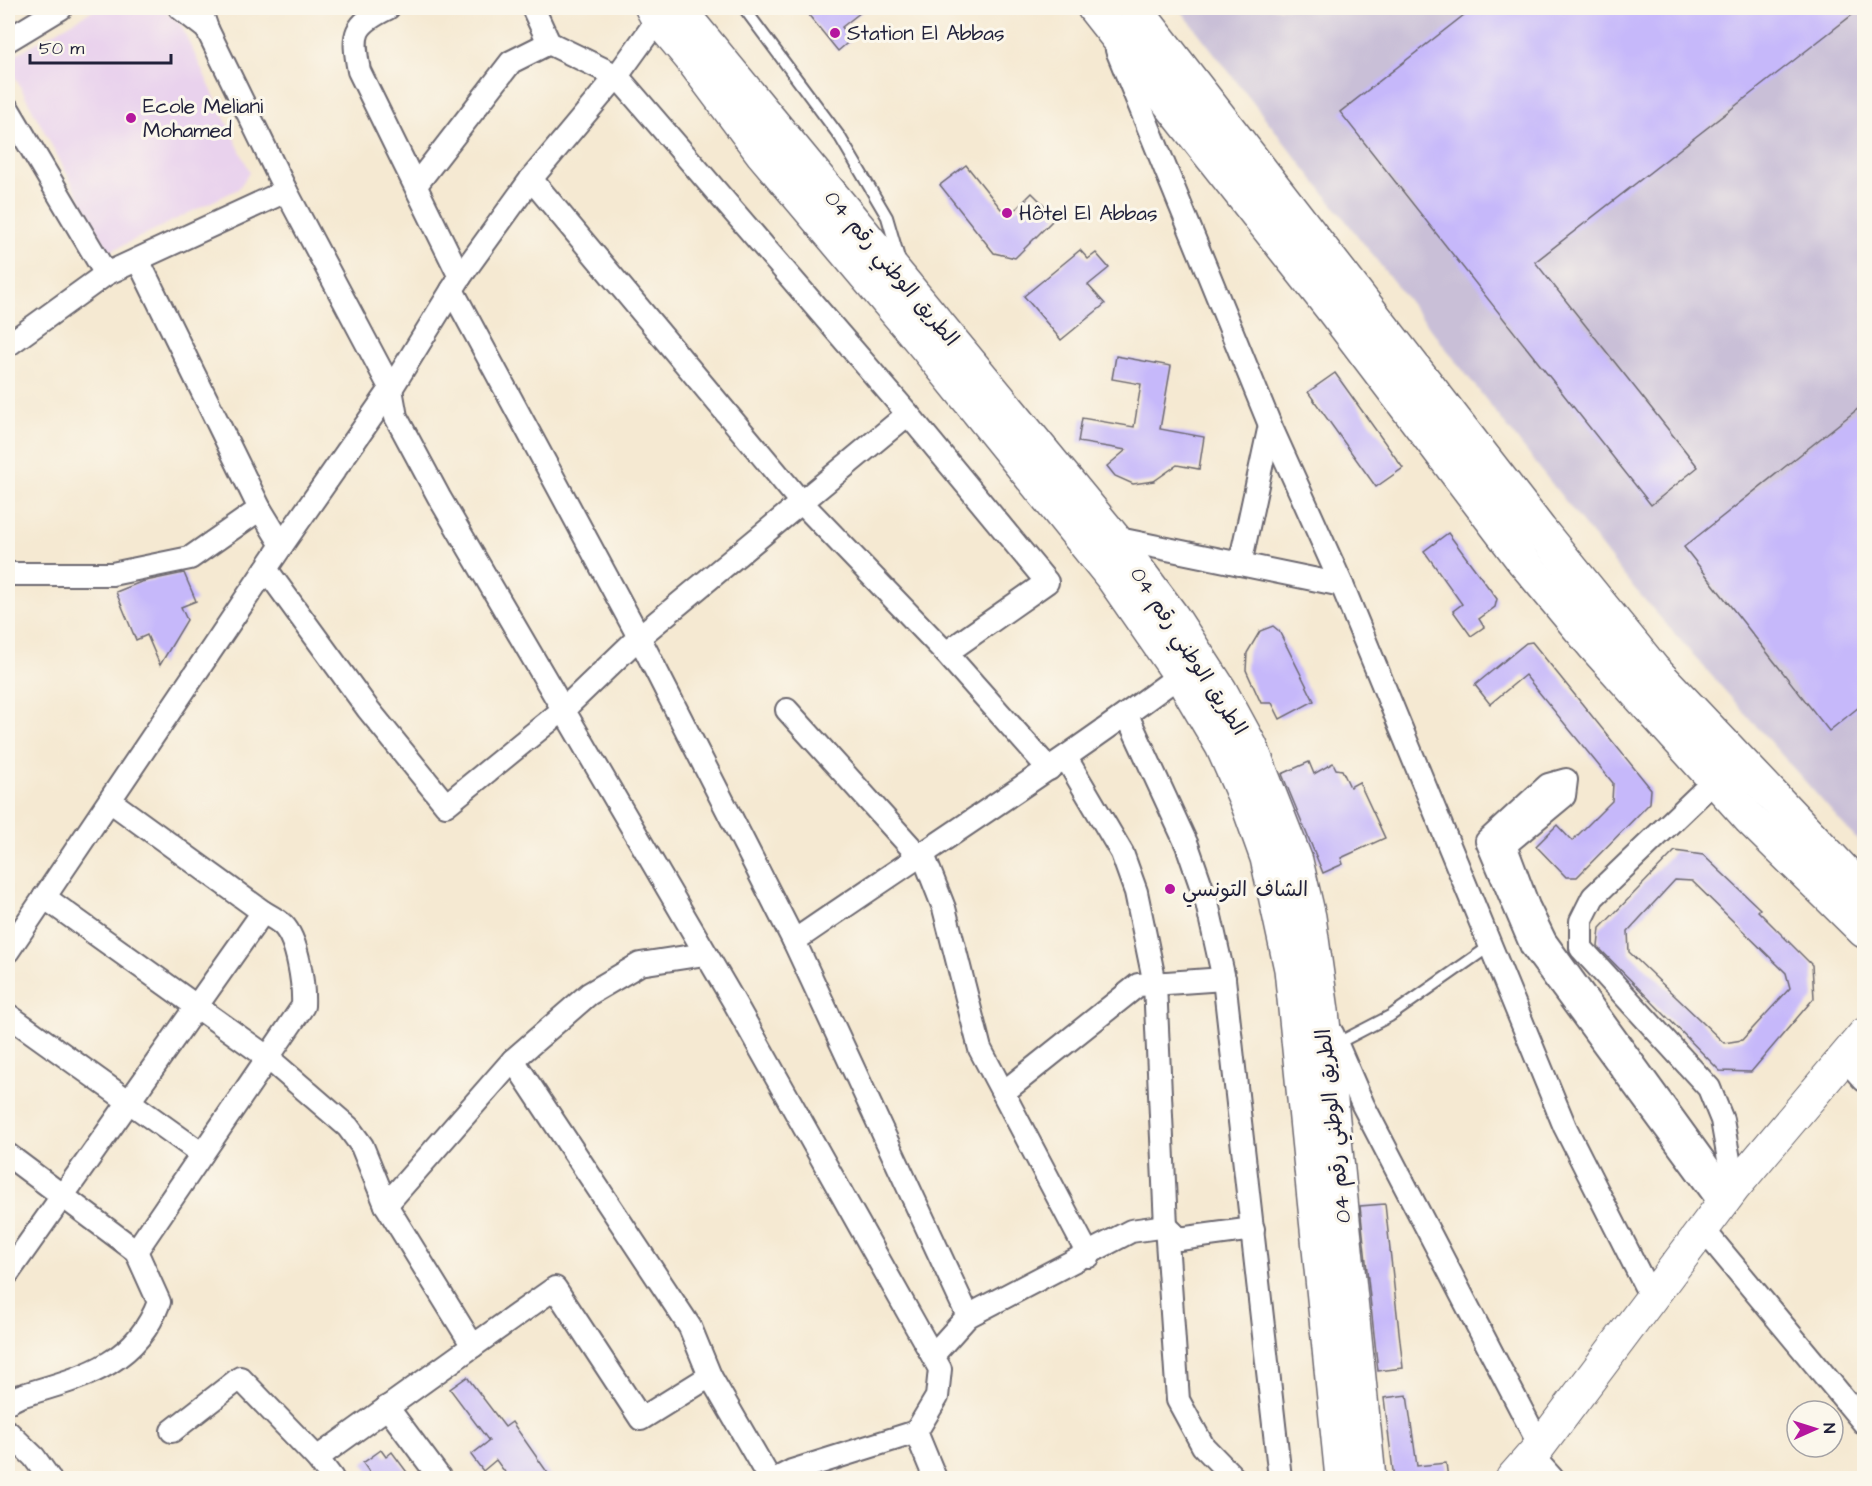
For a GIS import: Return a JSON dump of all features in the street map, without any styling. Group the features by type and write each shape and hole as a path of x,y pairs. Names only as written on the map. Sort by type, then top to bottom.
{"main road":[{"path":"1135,8 1540,531 1653,669 1864,892"},
{"name":"الطريق الوطني رقم 04","path":"664,10 701,38 1114,538 1178,626 1220,690 1251,747 1296,861 1309,918 1322,1011 1369,1479"},
{"name":"الطريق الوطني رقم 04","path":"664,10 690,57 762,153 925,346 1112,577 1180,675 1222,746 1248,805 1267,858 1291,969 1342,1479"},
{"path":"1100,15 1325,299 1524,562 1594,646 1714,781 1864,931"}],"street":[{"path":"8,40 61,8"},
{"path":"180,8 207,29"},
{"path":"200,8 207,29 286,191 391,389 396,417 439,497 705,954 940,1369 941,1382 937,1397 916,1432 792,1472 778,1479"},
{"path":"388,8 364,19 353,40 359,71 416,185 456,284 794,941 968,1316"},
{"path":"533,8 549,43 617,76 908,414 1047,582 946,653"},
{"path":"8,951 266,568 391,389 456,284 531,179 617,76 664,10"},
{"path":"1100,15 1270,425 1342,585 1565,1126 1651,1297"},
{"path":"416,185 512,62 549,43"},
{"path":"8,109 106,274"},
{"path":"531,179 800,501 946,653 1058,763 1122,853 1136,892 1155,984 1166,1226 1178,1400 1203,1446 1234,1479"},
{"path":"8,345 106,274 286,191"},
{"path":"138,260 260,508 282,545"},
{"path":"266,568 368,709 446,805 564,709 639,637 800,501 908,414"},
{"path":"1240,564 1270,425"},
{"path":"8,574 112,574 190,558 260,508"},
{"path":"1114,538 1342,585"},
{"path":"794,941 920,853 1058,763 1180,675"},
{"path":"787,711 920,853 944,908 980,1049 1089,1256"},
{"path":"1127,715 1187,845 1207,903 1224,979 1280,1479"},
{"path":"1566,780 1564,796 1506,845 1528,906 1545,941 1728,1196 1532,947 1515,911 1487,841 1548,785 1566,780"},
{"path":"1714,781 1593,897 1581,921 1581,948 1709,1088 1722,1120 1728,1196"},
{"path":"110,801 283,925 291,937 304,987 303,1006 136,1251"},
{"path":"44,897 267,1057 348,1127 362,1146 386,1205 473,1346"},
{"path":"8,1273 263,912"},
{"path":"386,1205 513,1060 589,994 640,964 705,954"},
{"path":"1004,1092 1138,985 1224,979"},
{"path":"1322,1011 1363,1105 1534,1465 1651,1297 1702,1229 1864,1034"},
{"path":"8,1015 202,1154"},
{"path":"1843,1057 1864,1080"},
{"path":"513,1060 690,1327 710,1376 769,1479"},
{"path":"8,1155 136,1251 159,1302 152,1322 128,1351 103,1369 8,1402"},
{"path":"933,1355 968,1316 1089,1256 1131,1231 1166,1226"},
{"path":"1166,1226 1179,1239 1253,1229"},
{"path":"1702,1229 1864,1423"},
{"path":"316,1458 555,1288 640,1419 710,1376"},
{"path":"172,1431 240,1378 316,1458 332,1479"},
{"path":"387,1407 440,1479"},
{"path":"8,1432 34,1457 49,1479"},
{"path":"916,1432 935,1479"},
{"path":"27,1479 34,1457"}],"lane":[{"path":"744,8 840,138 887,217 906,285"},
{"path":"1336,1044 1390,1016 1490,946"}],"shaded area":[{"name":"Ecole Meliani Mohamed","path":"97,8 161,8 180,23 250,172 238,189 109,252 8,64 8,59"},
{"path":"1179,8 1864,8 1864,848 1628,581"}],"building":[{"name":"Station El Abbas","path":"803,8 866,8 842,27 852,39 838,51"},
{"path":"1473,8 1861,8 1535,262 1698,467 1651,505 1340,112"},
{"name":"Hôtel El Abbas","path":"966,165 1001,209 1016,209 1032,193 1056,217 1015,258 994,253 940,185"},
{"path":"1080,250 1088,259 1096,253 1109,268 1088,285 1105,304 1061,340 1024,296"},
{"path":"1116,356 1171,366 1160,429 1204,437 1199,469 1177,465 1154,481 1133,484 1115,476 1107,466 1126,450 1078,442 1082,418 1134,427 1141,384 1112,379"},
{"path":"1335,373 1403,468 1376,487 1308,392"},
{"path":"1864,404 1864,703 1829,731 1684,547"},
{"path":"1448,533 1497,599 1495,607 1479,619 1484,627 1471,636 1453,611 1462,604 1424,551"},
{"path":"184,573 196,601 181,607 187,620 160,665 147,635 136,640 116,592 141,582"},
{"path":"1273,626 1279,631 1314,701 1280,719 1272,703 1261,703 1246,670 1247,653 1260,631"},
{"path":"1532,642 1651,789 1650,803 1577,877 1566,877 1536,846 1557,825 1572,841 1612,801 1613,783 1525,675 1490,704 1475,685 1526,643"},
{"path":"1309,762 1314,774 1333,763 1336,769 1342,770 1350,787 1359,782 1385,838 1341,858 1343,864 1323,873 1282,774"},
{"path":"1675,851 1703,855 1760,909 1758,911 1812,965 1814,998 1751,1072 1720,1071 1598,947 1600,928","holes":["1675,880 1692,881 1786,973 1790,988 1742,1040 1724,1043 1629,952 1628,931"]},
{"path":"1385,1204 1403,1368 1378,1371 1360,1206"},
{"path":"467,1377 505,1427 512,1422 552,1479 510,1479 496,1460 483,1471 471,1455 489,1441 450,1389"},
{"path":"1407,1395 1417,1466 1446,1463 1448,1479 1394,1479 1384,1398"},
{"path":"381,1450 386,1457 392,1452 412,1479 374,1479 363,1463"}],"place":[{"name":"Station El Abbas","path":"835,33"},
{"name":"Ecole Meliani Mohamed","path":"131,118"},
{"name":"Hôtel El Abbas","path":"1007,213"},
{"name":"الشاف التونسي","path":"1170,889"}]}
